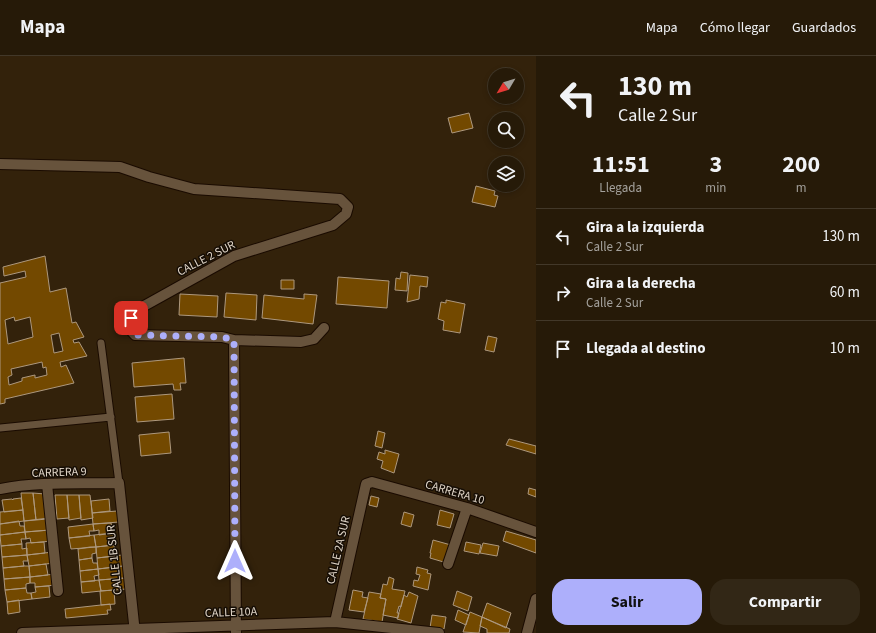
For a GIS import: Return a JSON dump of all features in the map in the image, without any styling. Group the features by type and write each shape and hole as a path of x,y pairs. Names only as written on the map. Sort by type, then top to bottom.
{"street":[{"name":"CALLE 2 SUR","path":"0,164 120,167 149,177 194,189 340,199 348,207 346,214 333,225 234,256 135,311 126,325 135,335 222,337 234,340"},
{"path":"235,629 234,340 302,342 314,339 324,328"},
{"name":"CARRERA 10","path":"366,484 372,482 467,508 536,532"},
{"name":"CARRERA 9","path":"0,489 47,484 119,483"},
{"name":"CALLE 1B SUR","path":"119,483 135,631"},
{"path":"47,484 58,591"},
{"name":"CALLE 2A SUR","path":"335,622 366,484"},
{"path":"448,564 467,508"},
{"path":"527,633 536,599"},
{"name":"CALLE 10A","path":"22,633 235,629 335,622 439,633"}],"lane":[{"path":"101,343 119,483"},
{"path":"0,428 111,417"}],"building":[{"path":"469,113 473,128 452,133 448,118"},
{"path":"476,186 488,189 488,192 495,192 494,195 498,196 495,207 472,202"},
{"path":"45,256 50,292 66,288 72,323 76,322 84,337 73,340 74,343 79,342 87,356 60,362 61,367 66,365 74,383 5,399 5,403 0,404 0,283 26,277 25,271 4,276 3,267","holes":["14,317 15,321 30,317 33,337 8,344 5,320","59,333 63,351 54,353 51,335","42,362 43,368 46,367 47,375 35,378 35,375 22,378 22,381 9,385 8,377 12,375 11,369"]},
{"path":"401,272 408,273 407,291 395,290 396,278 400,279"},
{"path":"410,275 428,277 427,287 420,286 419,299 407,302"},
{"path":"338,277 389,281 387,308 336,304"},
{"path":"281,280 294,280 294,289 281,289"},
{"path":"226,293 257,295 256,320 224,317"},
{"path":"180,294 218,296 217,317 179,315"},
{"path":"304,294 317,295 313,324 262,318 264,295 304,299"},
{"path":"446,300 465,304 460,333 443,330 444,321 438,319 441,302 446,303"},
{"path":"488,336 497,338 494,352 485,350"},
{"path":"184,358 186,383 180,383 181,390 174,390 173,384 134,387 132,363"},
{"path":"172,394 174,419 137,422 135,397"},
{"path":"378,431 385,433 382,448 375,446"},
{"path":"169,432 171,453 141,456 139,435"},
{"path":"509,439 536,446 536,454 506,445"},
{"path":"385,450 399,454 394,473 381,468 383,461 377,459 379,452 385,454"},
{"path":"529,488 536,490 536,497 528,494"},
{"path":"21,493 33,493 36,520 24,521"},
{"path":"33,493 45,494 47,519 36,520"},
{"path":"55,495 67,495 69,518 57,519"},
{"path":"67,495 79,495 81,518 69,520"},
{"path":"79,495 90,495 93,518 81,520"},
{"path":"371,496 379,498 377,507 369,505"},
{"path":"21,498 23,510 4,512 2,500"},
{"path":"109,499 110,511 92,513 91,501"},
{"path":"23,510 24,521 0,524 0,512"},
{"path":"440,510 454,514 450,528 437,525"},
{"path":"117,511 119,522 93,524 92,513"},
{"path":"404,512 414,515 411,527 401,524"},
{"path":"49,518 50,530 25,532 24,521"},
{"path":"19,521 20,526 24,526 25,532 0,535 0,524"},
{"path":"111,523 113,533 99,535 99,530 94,531 93,524"},
{"path":"93,524 94,531 89,531 90,536 69,538 68,527"},
{"path":"50,530 52,541 31,543 30,538 26,539 25,532"},
{"path":"506,531 536,540 536,553 503,541"},
{"path":"25,532 26,539 21,539 22,544 1,546 0,535"},
{"path":"113,533 114,545 96,547 94,535"},
{"path":"94,535 96,547 71,549 69,538"},
{"path":"433,540 451,545 447,563 430,558"},
{"path":"44,542 45,553 27,555 26,543"},
{"path":"466,542 481,545 479,554 464,551"},
{"path":"483,543 499,546 497,556 480,553"},
{"path":"22,544 22,549 27,548 27,555 2,557 1,546"},
{"path":"114,545 115,556 97,558 96,547"},
{"path":"96,547 96,553 92,554 92,558 79,560 78,549"},
{"path":"53,552 54,563 29,566 27,555"},
{"path":"27,555 28,561 23,561 24,566 3,568 2,557"},
{"path":"122,555 123,566 98,569 97,558"},
{"path":"92,558 93,563 97,563 98,569 80,571 79,560"},
{"path":"46,564 48,575 30,577 29,566"},
{"path":"29,566 30,577 4,579 3,568"},
{"path":"123,566 125,578 99,580 98,569"},
{"path":"417,567 428,570 427,573 431,574 428,590 413,586 414,580 418,581 420,575 416,574"},
{"path":"98,569 99,575 94,576 95,581 81,582 80,571"},
{"path":"55,574 56,585 35,587 35,583 30,583 30,577"},
{"path":"30,577 30,583 26,584 26,588 5,590 4,579"},
{"path":"389,577 394,579 392,589 405,591 401,607 399,606 397,613 399,613 398,618 383,615 386,599 380,598 383,584 387,585"},
{"path":"125,578 126,589 101,591 99,580"},
{"path":"99,580 101,591 82,593 81,582"},
{"path":"49,586 50,597 32,599 31,593 36,592 35,587"},
{"path":"26,588 27,593 31,593 32,599 7,602 5,590"},
{"path":"114,590 115,604 101,605 100,591"},
{"path":"353,590 363,592 362,597 368,598 364,612 349,610"},
{"path":"457,591 472,597 468,611 453,605"},
{"path":"369,592 381,594 380,598 386,599 382,622 363,619"},
{"path":"409,592 418,596 411,623 397,619 404,595 407,597"},
{"path":"19,600 20,612 8,614 7,602"},
{"path":"487,603 511,613 506,628 482,617"},
{"path":"110,604 111,610 107,610 108,614 66,618 65,609"},
{"path":"458,610 469,615 466,625 455,620"},
{"path":"470,612 482,617 479,633 463,632"},
{"path":"432,615 446,617 444,629 430,628"},
{"path":"482,617 510,629 509,633 487,633 487,629 480,626"}],"route":[{"path":"131,318 126,325 135,335 222,337 234,340 235,561"}]}
